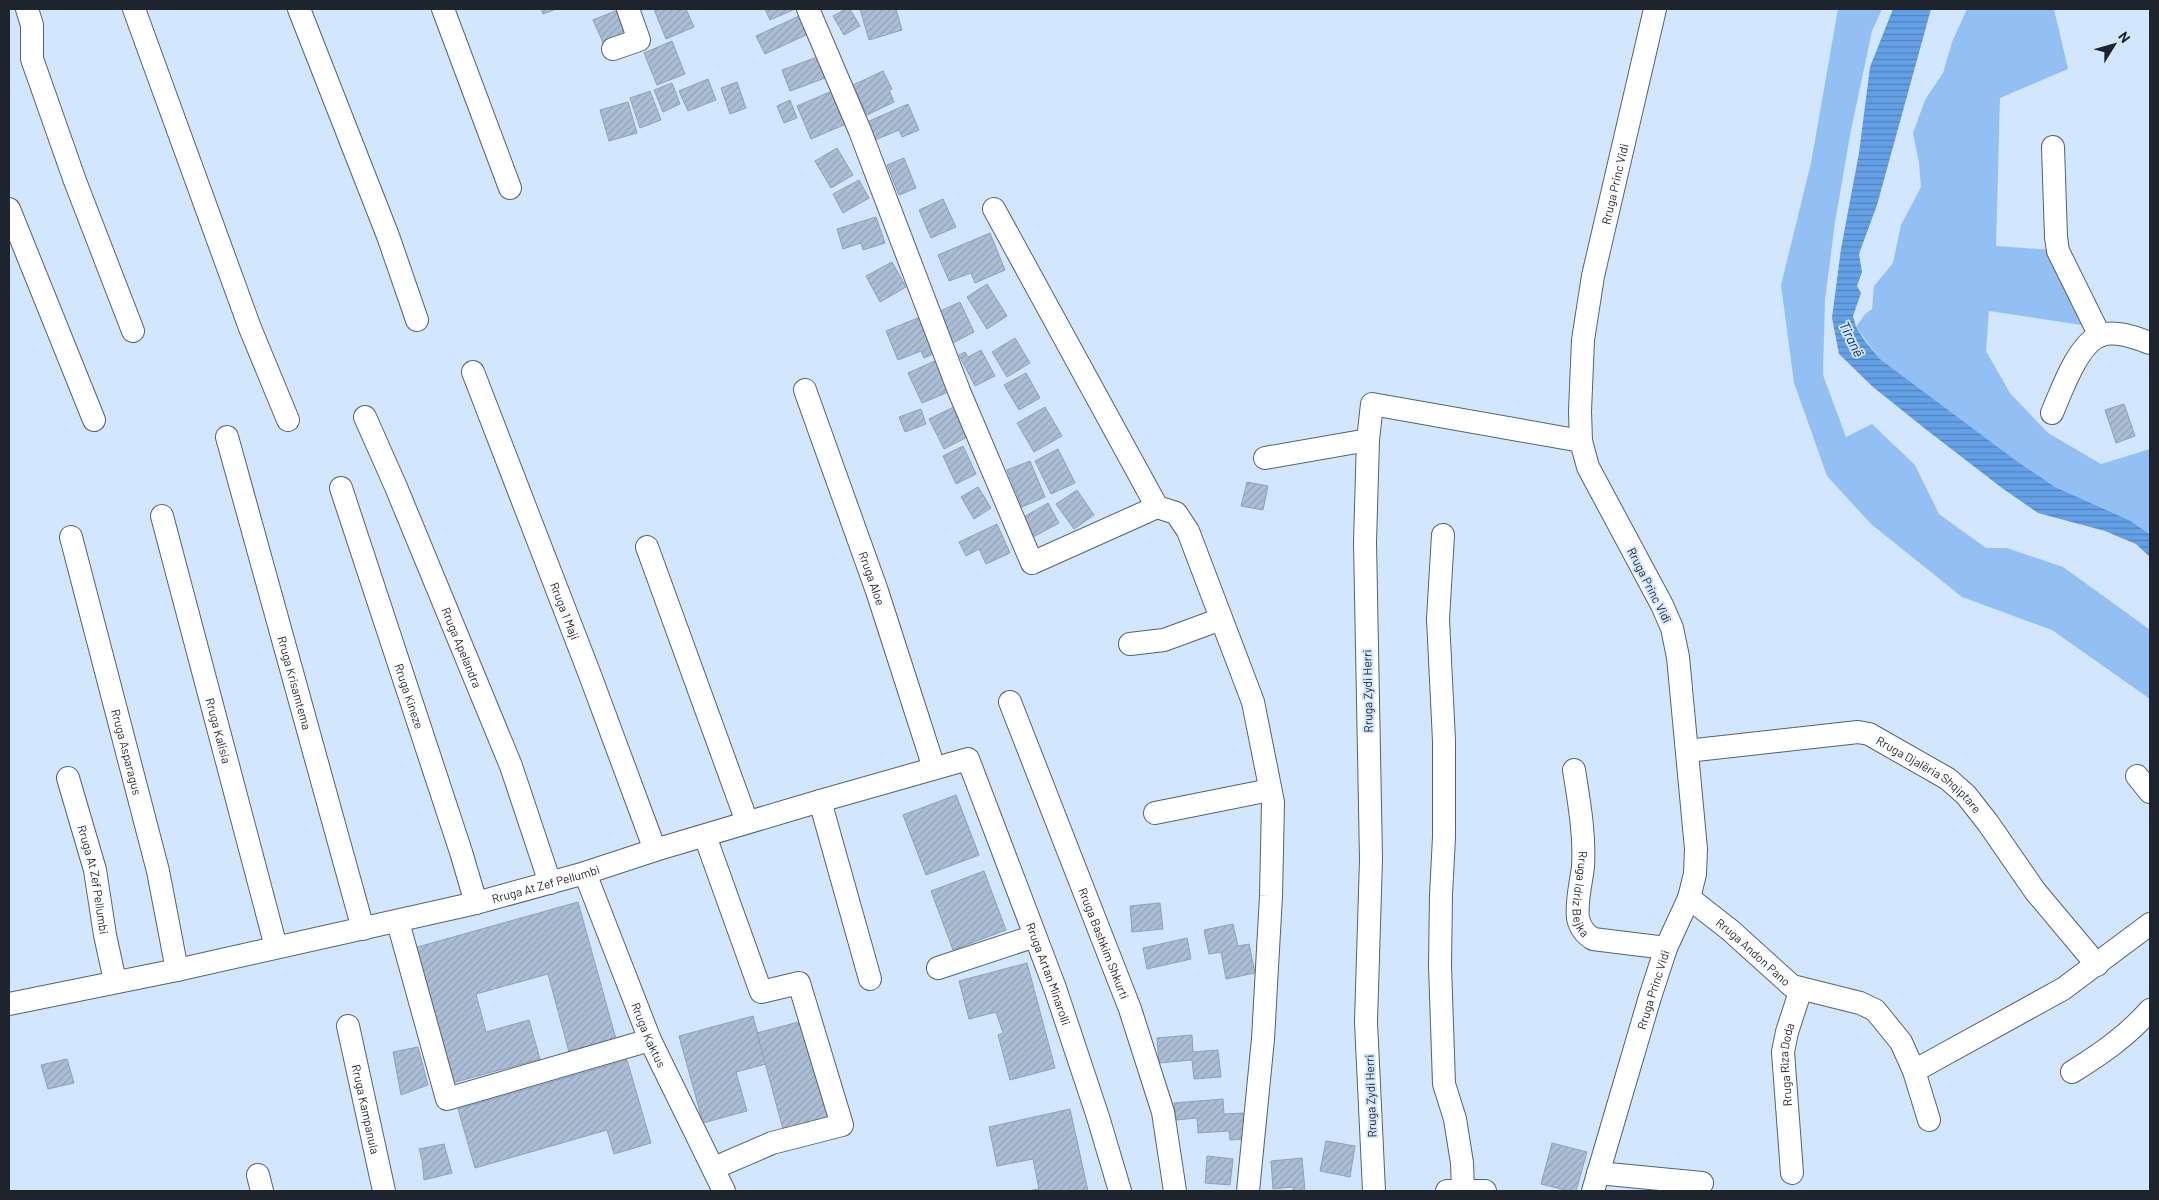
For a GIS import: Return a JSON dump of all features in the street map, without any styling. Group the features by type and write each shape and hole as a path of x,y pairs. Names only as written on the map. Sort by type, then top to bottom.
{"street":[{"path":"27,9 32,25 32,59 75,181 133,331"},
{"path":"134,9 250,328 288,420"},
{"path":"299,9 388,236 417,320"},
{"path":"443,9 510,188"},
{"path":"613,49 639,40 628,9"},
{"path":"808,9 860,131 959,391 1032,563 1157,508 1176,513 1188,531 1252,702 1273,802 1271,906 1263,1039 1248,1191"},
{"name":"Rruga Princ Vidi","path":"1595,1182 1666,948 1689,898 1694,874 1696,849 1678,657 1672,628 1662,605 1588,467 1581,440 1580,381 1583,340 1593,276 1655,9"},
{"path":"2054,147 2058,251 2100,336"},
{"path":"9,209 94,420"},
{"path":"994,209 1157,508"},
{"path":"2052,412 2073,364 2090,343 2100,336 2115,333 2150,343"},
{"name":"Rruga 1 Maji","path":"473,372 583,656 655,850"},
{"name":"Rruga Aloe","path":"805,390 877,591 934,768"},
{"name":"Rruga Zydi Herri","path":"1374,1191 1366,1022 1371,859 1365,550 1368,440 1372,404 1581,440"},
{"name":"Rruga Apelandra","path":"365,416 400,496 511,766 550,883"},
{"name":"Rruga Krisamtema","path":"227,437 363,929"},
{"path":"1265,458 1368,440"},
{"name":"Rruga Kineze","path":"340,488 461,852 476,903"},
{"name":"Rruga Kalisia","path":"162,516 276,947"},
{"path":"1443,535 1438,619 1444,742 1444,837 1440,974 1444,1084 1455,1119 1465,1191"},
{"name":"Rruga Asparagus","path":"71,537 158,871 177,970"},
{"path":"647,547 747,822"},
{"path":"1130,644 1164,640 1221,619"},
{"name":"Rruga Bashkim Shkurti","path":"1010,702 1133,1018 1163,1112 1175,1191"},
{"name":"Rruga Djalëria Shqiptare","path":"1687,751 1858,732 1869,734 1948,779 1966,795 1988,823 2035,891 2097,964"},
{"name":"Rruga At Zef Pellumbi","path":"9,1004 115,981 177,970 476,903 585,873 747,822 968,760"},
{"name":"Rruga Artan Minarolli","path":"968,760 1036,936 1095,1110 1120,1191"},
{"name":"Rruga Idriz Bejka","path":"1574,770 1581,812 1583,865 1578,915 1585,934 1593,939 1666,948"},
{"name":"Rruga At Zef Pellumbi","path":"68,778 94,870 115,981"},
{"path":"1155,812 1270,790"},
{"path":"820,801 870,980"},
{"path":"705,836 761,992 799,983 842,1125 772,1143 714,1168"},
{"name":"Rruga Kaktus","path":"585,873 650,1040 724,1191"},
{"name":"Rruga Andon Pano","path":"1689,898 1730,930 1792,986 1860,1003 1875,1010 1901,1042 1914,1071 1928,1120"},
{"path":"398,922 447,1100 650,1040"},
{"path":"1914,1071 2063,989 2150,924"},
{"path":"938,968 1036,936"},
{"name":"Rruga Riza Doda","path":"1792,1173 1783,1052 1787,1032 1801,989"},
{"path":"2072,1072 2124,1037 2150,1010"},
{"name":"Rruga Kampanula","path":"348,1026 384,1191"},
{"path":"1595,1182 1702,1183"}],"shaded area":[{"path":"1838,9 1882,9 1872,31 1851,130 1835,222 1825,300 1823,375 1846,437 1872,424 1915,465 1939,514 1986,548 2007,548 2063,567 2150,630 2150,699 2052,630 1962,597 1871,524 1827,476 1794,383 1781,285 1811,163"},
{"path":"1967,9 2054,9 2068,69 2000,98 1996,246 2053,250 2088,326 1989,311 1986,351 2010,393 2048,433 2101,464 2150,449 2150,534 2129,520 2055,487 2014,459 1880,359 1856,327 1865,314 1872,309 1874,286 1893,263 1901,225 1921,187 1919,163 1913,133 1925,100 1943,73 1952,42"}],"water":[{"name":"Tiranë","path":"1893,9 1931,9 1877,205 1859,254 1862,272 1857,286 1861,293 1853,316 1856,327 1880,359 2014,459 2055,487 2129,520 2150,534 2150,557 2136,544 2105,531 2038,513 1928,431 1873,387 1839,354 1832,318 1841,249 1859,153 1870,67"}],"building":[{"path":"541,9 556,9 543,14"},
{"path":"620,9 632,36 605,47 593,20"},
{"path":"654,9 686,9 694,27 666,39"},
{"path":"765,9 795,9 770,20"},
{"path":"846,9 850,9 860,26 844,35 833,16"},
{"path":"860,9 896,9 902,30 869,40"},
{"path":"799,16 808,34 765,54 756,36"},
{"path":"672,41 685,74 657,85 644,53"},
{"path":"820,56 828,77 790,91 782,70"},
{"path":"883,71 892,89 889,90 894,102 867,115 853,85"},
{"path":"708,79 716,100 688,111 679,91"},
{"path":"737,82 746,108 730,114 721,88"},
{"path":"672,83 680,104 663,112 654,90"},
{"path":"650,91 661,120 640,128 630,98"},
{"path":"832,91 846,124 811,139 797,106"},
{"path":"790,100 797,118 784,123 777,106"},
{"path":"628,102 637,133 609,141 600,110"},
{"path":"908,104 919,130 902,137 899,130 875,140 867,122"},
{"path":"837,148 853,175 831,188 815,161"},
{"path":"904,158 916,188 899,195 887,165"},
{"path":"859,180 869,198 843,213 833,194"},
{"path":"943,199 956,227 931,238 919,210"},
{"path":"876,217 885,243 863,250 861,243 843,249 837,229"},
{"path":"990,233 1005,270 975,283 971,273 949,281 938,255"},
{"path":"892,262 906,287 880,302 866,276"},
{"path":"987,284 1007,316 987,329 967,297"},
{"path":"960,302 974,332 951,344 936,313"},
{"path":"920,317 935,353 924,358 921,351 898,360 886,331"},
{"path":"1015,338 1030,363 1007,377 992,352"},
{"path":"981,350 995,376 975,386 959,355 965,352 968,357"},
{"path":"939,359 953,390 922,403 908,373"},
{"path":"1026,373 1040,398 1019,410 1004,385"},
{"path":"2124,404 2135,436 2116,443 2105,410"},
{"path":"954,407 969,436 944,449 929,419"},
{"path":"1045,407 1062,436 1034,452 1017,423"},
{"path":"921,409 926,424 905,432 899,417"},
{"path":"963,446 976,474 956,484 943,456"},
{"path":"1058,449 1075,483 1051,494 1035,461"},
{"path":"1030,461 1045,497 1022,507 1007,470"},
{"path":"1247,482 1268,486 1263,510 1241,506"},
{"path":"978,487 991,508 974,519 961,497"},
{"path":"1077,490 1094,515 1074,529 1056,504"},
{"path":"1048,503 1059,523 1033,537 1022,518"},
{"path":"997,524 1010,553 986,564 979,549 966,556 959,542"},
{"path":"956,795 979,855 926,875 903,815"},
{"path":"984,871 1006,930 953,950 931,891"},
{"path":"578,902 616,1039 569,1052 548,974 476,994 486,1032 529,1020 540,1059 452,1083 414,948"},
{"path":"1160,903 1163,929 1132,932 1130,906"},
{"path":"1233,924 1238,946 1249,944 1255,973 1226,979 1221,952 1209,954 1204,930"},
{"path":"1187,938 1191,959 1147,969 1143,948"},
{"path":"1027,963 1055,1068 1010,1080 998,1035 1003,1033 996,1012 969,1019 959,981"},
{"path":"753,1016 766,1064 736,1072 747,1111 703,1123 679,1036"},
{"path":"802,1021 830,1121 784,1133 757,1033"},
{"path":"1192,1035 1193,1052 1218,1050 1221,1077 1194,1079 1192,1060 1159,1063 1157,1038"},
{"path":"418,1047 428,1085 401,1095 393,1052"},
{"path":"67,1059 74,1083 48,1089 41,1065"},
{"path":"627,1060 651,1143 614,1154 607,1130 475,1168 458,1109"},
{"path":"1223,1099 1224,1114 1243,1113 1244,1139 1230,1140 1229,1131 1198,1133 1197,1118 1176,1120 1174,1103"},
{"path":"1070,1109 1088,1191 1027,1191 1039,1189 1033,1159 997,1166 989,1127"},
{"path":"1326,1141 1355,1146 1350,1177 1320,1171"},
{"path":"1552,1143 1587,1152 1576,1191 1541,1184"},
{"path":"444,1144 452,1173 424,1180 419,1149"},
{"path":"1207,1156 1233,1159 1230,1185 1205,1183"},
{"path":"1302,1158 1305,1191 1293,1191 1293,1187 1273,1189 1271,1161"}]}
